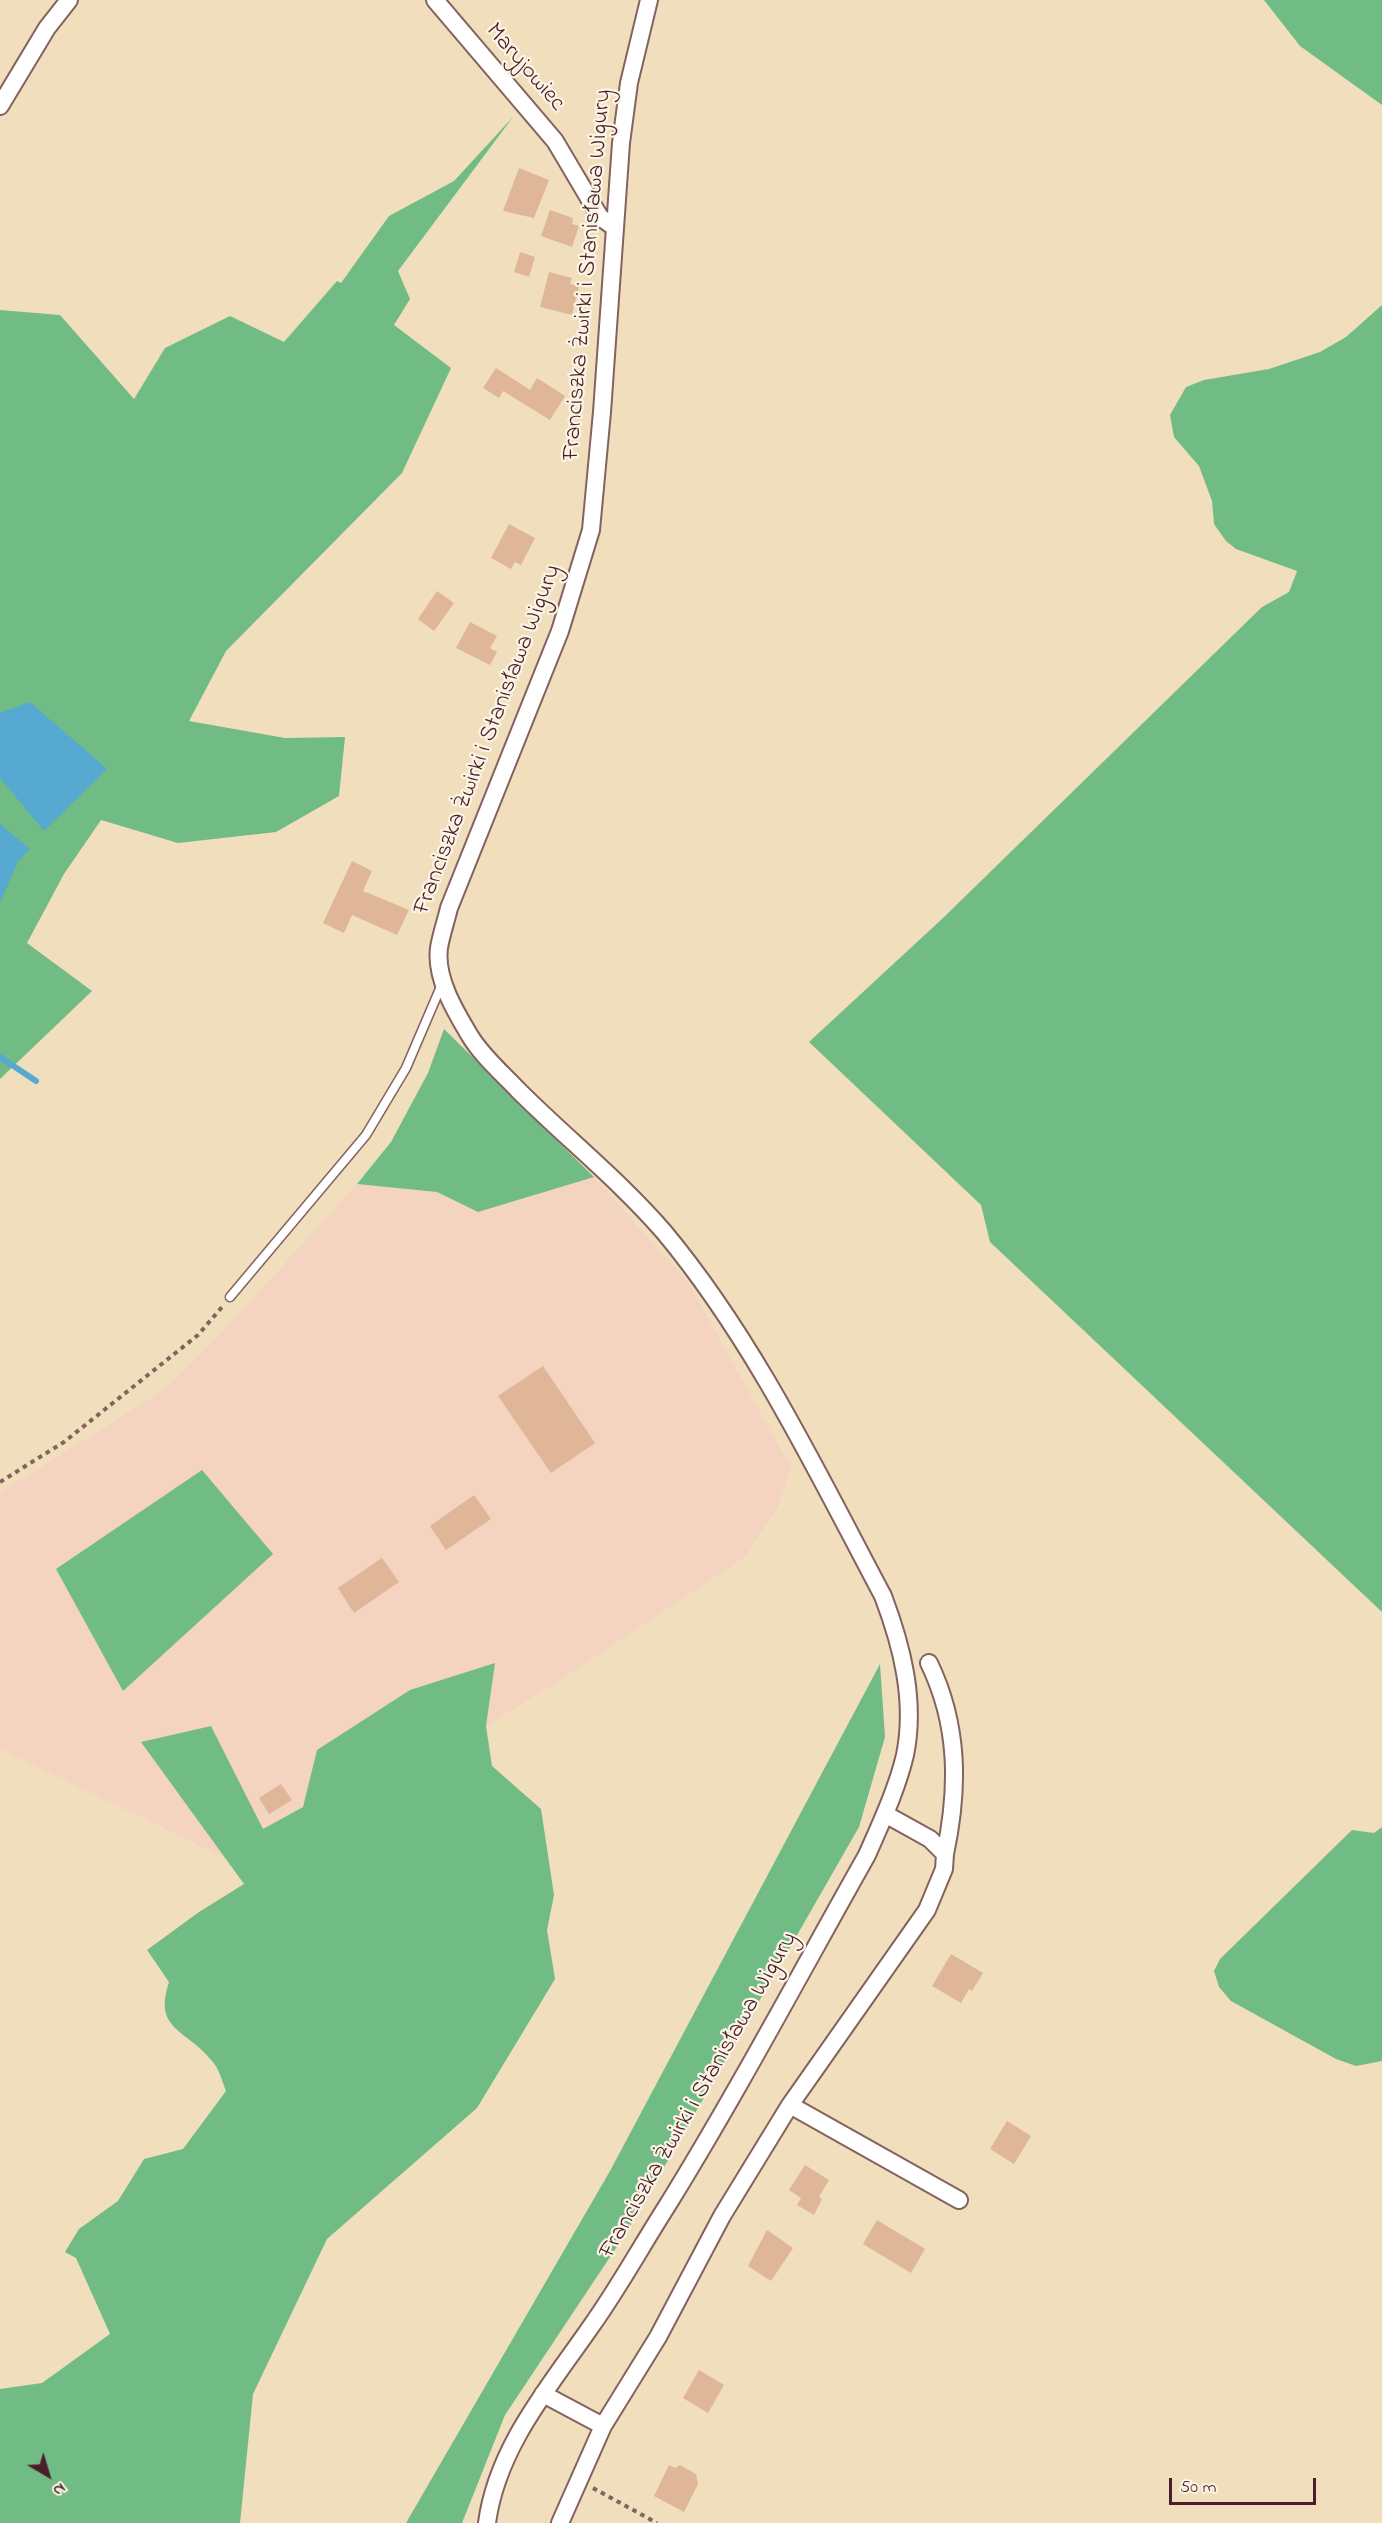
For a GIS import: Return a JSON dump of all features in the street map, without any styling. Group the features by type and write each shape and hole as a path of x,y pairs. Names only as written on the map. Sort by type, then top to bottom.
{"street":[{"path":"0,106 47,28 69,0"},
{"name":"Maryjowiec","path":"435,0 555,141 600,217 614,227"},
{"name":"Franciszka Żwirki i Stanisława Wigury","path":"487,2523 490,2501 501,2467 543,2394 594,2323 669,2203 867,1855 885,1814 905,1754 909,1701 894,1623 878,1586 770,1389 685,1258 640,1205 497,1068 471,1038 451,1001 439,969 439,948 449,908 560,631 591,530 602,412 614,227 629,82 650,0"},
{"path":"560,2523 603,2426 658,2337 722,2216 790,2105 927,1910 944,1869 952,1821 956,1774 950,1726 939,1683 929,1663"},
{"path":"885,1814 930,1839 945,1854"},
{"path":"790,2105 959,2200"},
{"path":"543,2394 603,2426"}],"lane":[{"path":"230,1297 366,1135 406,1068 444,981"}],"path":[{"path":"0,1482 64,1442 198,1335 230,1297"},
{"path":"579,2480 657,2523"}],"shaded area":[{"path":"594,1177 689,1284 791,1468 778,1507 745,1557 548,1688 486,1726 495,1664 317,1750 303,1807 263,1829 212,1726 142,1742 226,1858 0,1749 0,1493 164,1390 227,1327 357,1184 437,1192 478,1212"}],"green space":[{"path":"1264,0 1382,0 1382,105 1300,46"},
{"path":"513,117 398,271 410,299 394,325 451,368 402,473 226,651 189,721 285,738 345,737 339,796 276,832 178,843 101,820 64,874 27,943 92,991 0,1079 0,310 60,315 134,399 165,348 230,316 284,342 337,281 341,283 389,216 454,181"},
{"path":"1382,305 1382,1612 990,1242 981,1205 809,1042 943,918 1262,607 1289,592 1297,571 1236,549 1226,541 1214,524 1212,501 1199,466 1174,437 1170,415 1186,387 1204,380 1269,369 1320,352 1346,337"},
{"path":"444,1029 594,1177 478,1212 437,1192 357,1184 391,1142 428,1073"},
{"path":"202,1470 273,1554 123,1691 56,1569"},
{"path":"495,1663 486,1726 492,1766 541,1809 554,1895 547,1930 555,1979 477,2108 327,2239 253,2394 240,2523 0,2523 0,2389 42,2383 110,2334 76,2258 65,2252 79,2229 118,2201 144,2159 183,2149 226,2091 214,2064 169,2020 165,2010 165,1998 169,1982 147,1950 199,1912 244,1884 141,1742 211,1726 263,1829 303,1807 317,1750 410,1690"},
{"path":"880,1664 885,1737 859,1827 628,2230 505,2415 462,2523 406,2523 610,2171"},
{"path":"1382,1827 1382,2061 1356,2066 1336,2059 1231,2001 1219,1987 1214,1971 1220,1959 1352,1830 1374,1833"}],"water":[{"path":"30,702 107,769 44,831 0,778 0,713"},
{"path":"0,824 30,849 18,861 0,903"}],"building":[{"path":"519,168 549,180 534,218 503,211"},
{"path":"550,210 573,218 572,224 579,226 572,247 541,236"},
{"path":"520,252 535,257 529,277 514,272"},
{"path":"549,272 572,278 570,284 579,286 572,315 540,307"},
{"path":"496,368 530,390 537,378 565,396 550,420 503,391 499,398 483,388"},
{"path":"509,524 535,538 521,565 515,562 511,569 491,558"},
{"path":"437,591 454,603 434,631 418,619"},
{"path":"470,622 497,636 490,648 497,652 490,665 456,648"},
{"path":"352,861 372,871 363,891 409,910 397,935 352,915 344,933 323,923"},
{"path":"543,1366 595,1443 551,1473 498,1396"},
{"path":"474,1495 491,1519 446,1550 430,1526"},
{"path":"382,1558 399,1582 354,1613 338,1588"},
{"path":"281,1784 292,1800 269,1814 259,1798"},
{"path":"951,1954 983,1973 972,1991 969,1989 961,2003 932,1986"},
{"path":"1007,2121 1031,2136 1014,2164 990,2149"},
{"path":"805,2165 829,2180 819,2197 822,2199 814,2215 797,2205 801,2198 789,2190"},
{"path":"877,2220 925,2249 911,2273 863,2244"},
{"path":"767,2230 793,2248 771,2281 748,2266"},
{"path":"699,2370 724,2385 708,2413 683,2398"},
{"path":"669,2465 675,2468 680,2465 696,2474 698,2484 684,2512 654,2496"}],"waterway":[{"path":"0,1057 36,1081"}]}
